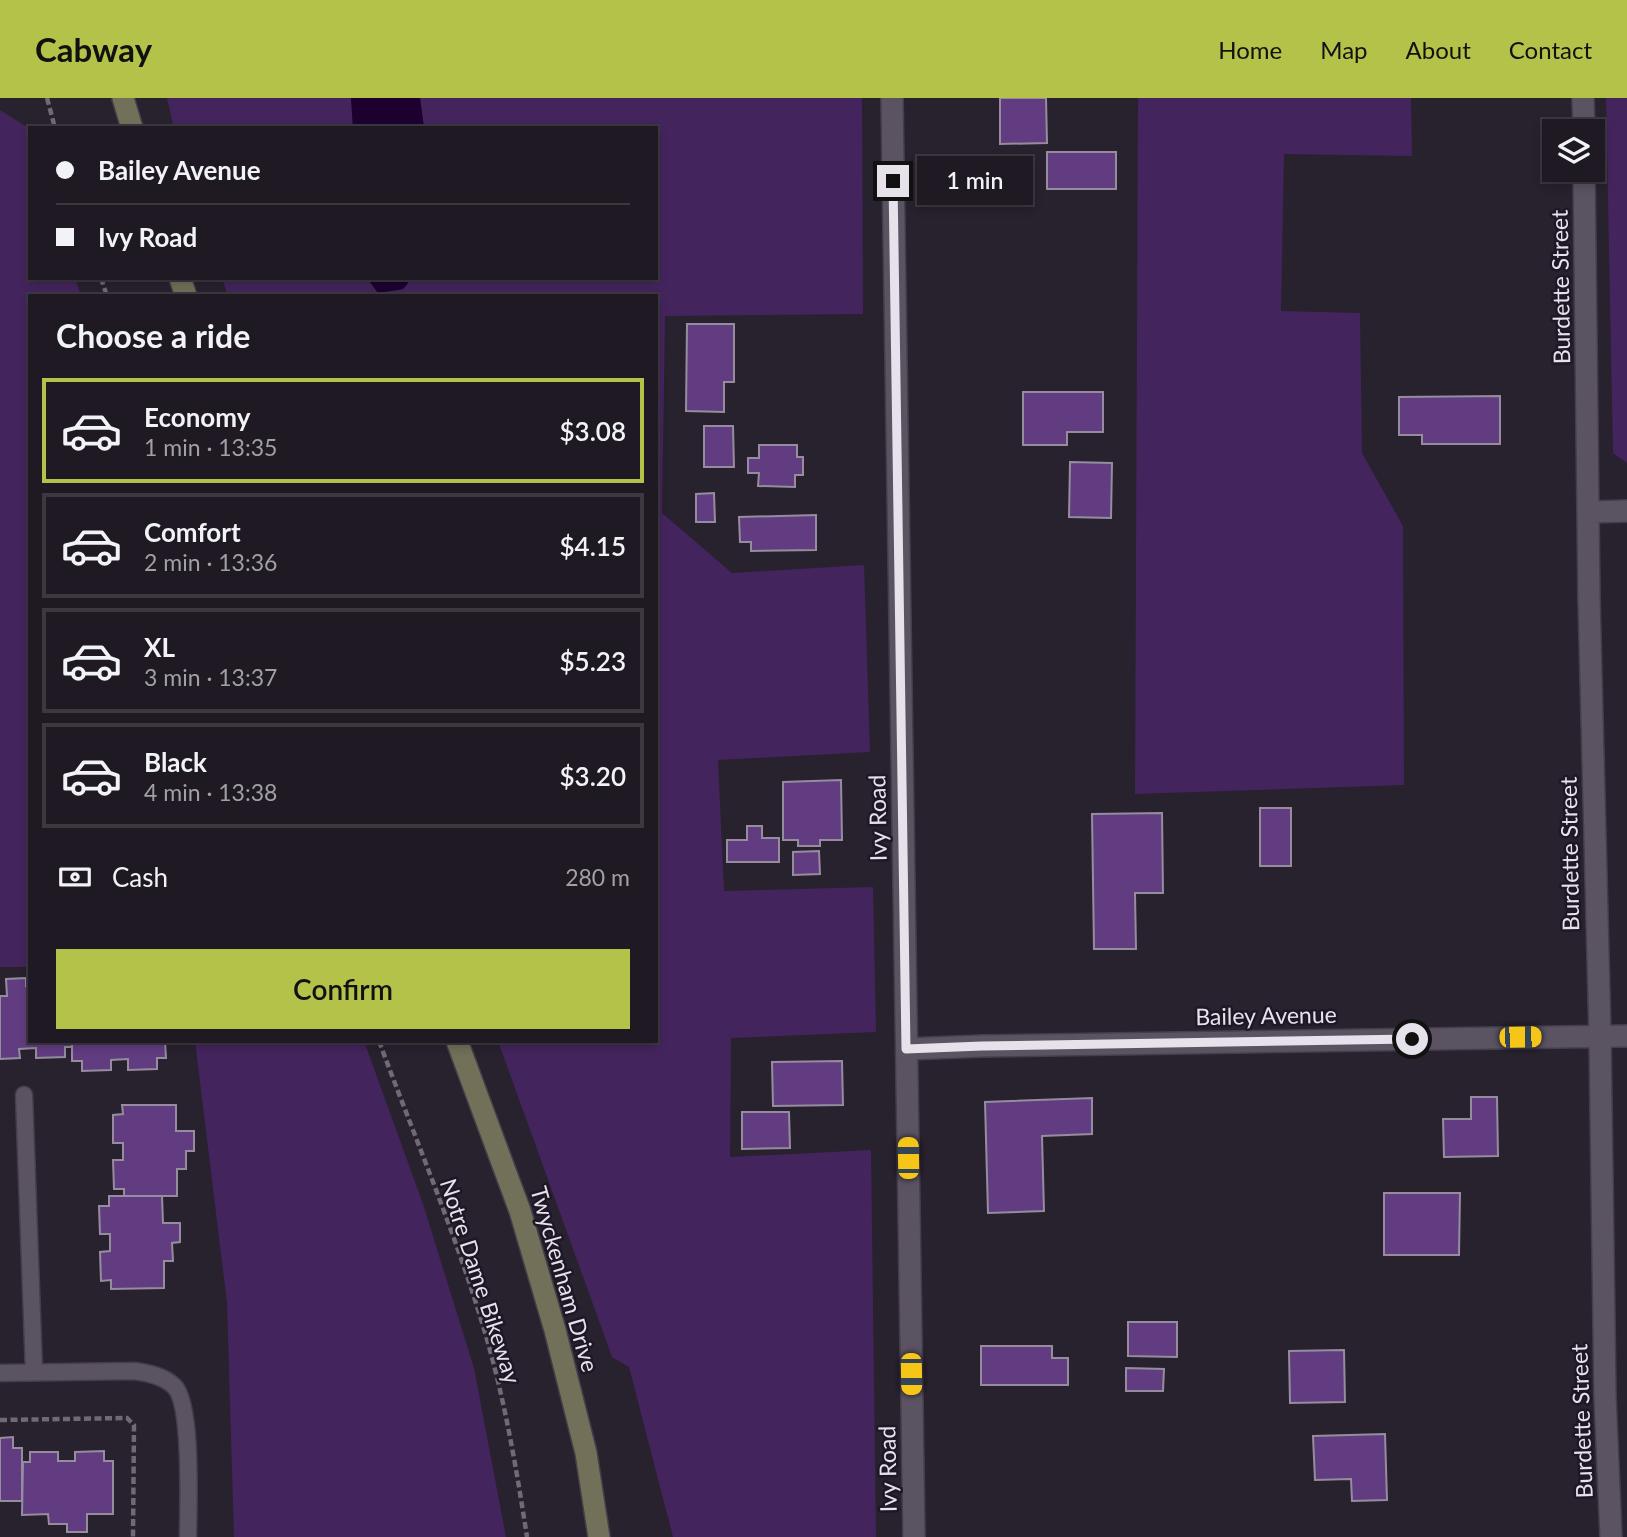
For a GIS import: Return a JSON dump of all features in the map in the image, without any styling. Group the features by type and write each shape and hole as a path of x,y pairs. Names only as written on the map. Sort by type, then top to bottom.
{"street":[{"path":"123,98 131,126"},
{"name":"Ivy Road","path":"892,98 914,1537"},
{"path":"1583,98 1584,119"},
{"name":"Burdette Street","path":"1584,182 1589,598 1600,1036 1605,1396 1611,1537"},
{"path":"1590,512 1627,511"},
{"name":"Bailey Avenue","path":"906,1049 1627,1036"},
{"name":"Twyckenham Drive","path":"458,1043 520,1212 555,1330 586,1453 599,1537"}],"lane":[{"path":"24,1095 34,1372"},
{"path":"0,1373 134,1371 154,1374 176,1387 186,1414 188,1537"}],"path":[{"path":"47,98 54,126"},
{"name":"Notre Dame Bikeway","path":"380,1043 468,1281 487,1342 513,1450 527,1537"},
{"path":"0,1420 127,1418 132,1421 134,1537"}],"shaded area":[{"path":"167,98 351,98 353,126 174,126"},
{"path":"351,98 420,98 424,126 353,126"},
{"path":"420,98 862,98 863,314 665,316 662,513 732,573 864,565 870,752 718,760 724,891 873,887 876,1032 731,1038 730,1157 871,1150 876,1537 673,1537 629,1367 612,1357 499,1043 658,1043 658,294 227,294 223,280 368,280 378,293 403,289 410,280 658,280 658,126 424,126"},
{"path":"1138,98 1411,98 1412,156 1284,154 1281,311 1360,313 1362,453 1403,526 1404,785 1135,794"},
{"path":"1606,98 1627,98 1627,463 1613,453"},
{"path":"0,110 28,128 28,280 76,280 80,294 28,294 28,967 0,967"},
{"path":"368,280 410,280 403,289 378,293"},
{"path":"195,1043 365,1043 423,1204 474,1368 506,1537 234,1537 227,1303"}],"building":[{"path":"1000,98 1046,98 1047,143 1000,144"},
{"path":"1047,152 1116,152 1116,189 1047,189"},
{"path":"687,324 734,324 734,382 724,382 724,412 686,411"},
{"path":"1023,392 1103,392 1103,432 1067,432 1067,445 1023,445"},
{"path":"1500,396 1500,444 1422,444 1422,435 1399,435 1399,397"},
{"path":"704,426 733,426 734,467 704,467"},
{"path":"759,445 797,445 797,457 803,457 803,475 795,475 795,487 758,486 759,473 748,473 748,458 759,458"},
{"path":"1070,462 1112,463 1111,518 1069,517"},
{"path":"714,493 715,522 696,522 696,494"},
{"path":"816,515 816,550 751,551 751,542 740,542 739,517"},
{"path":"841,780 842,840 820,840 820,846 798,846 798,840 783,840 783,782"},
{"path":"1260,808 1291,808 1291,866 1260,866"},
{"path":"1162,813 1163,893 1135,893 1136,949 1094,949 1092,814"},
{"path":"747,826 762,826 762,838 779,838 779,862 727,862 727,840 747,840"},
{"path":"819,851 820,874 793,875 793,852"},
{"path":"26,978 28,1043 72,1043 72,1047 65,1047 65,1057 36,1058 36,1048 19,1049 20,1058 0,1059 0,996 7,996 6,979"},
{"path":"72,1043 165,1043 166,1058 157,1058 157,1069 128,1070 128,1059 111,1060 111,1070 82,1071 82,1061 72,1061"},
{"path":"842,1061 843,1105 773,1106 772,1062"},
{"path":"1471,1097 1497,1097 1498,1156 1444,1157 1443,1119 1471,1119"},
{"path":"1092,1098 1092,1134 1042,1136 1044,1211 988,1213 985,1102"},
{"path":"122,1105 176,1105 176,1131 194,1131 194,1151 186,1151 186,1169 177,1169 177,1196 124,1196 124,1189 114,1189 113,1160 123,1160 123,1143 113,1143 113,1115 123,1114"},
{"path":"742,1112 789,1112 790,1148 742,1149"},
{"path":"1384,1193 1460,1193 1459,1255 1384,1255"},
{"path":"109,1196 162,1196 163,1223 180,1223 180,1242 172,1243 173,1261 164,1261 164,1288 111,1289 111,1280 101,1281 100,1252 110,1251 110,1234 100,1234 99,1206 109,1206"},
{"path":"1128,1322 1177,1322 1177,1357 1128,1356"},
{"path":"981,1346 1052,1346 1052,1358 1068,1358 1068,1385 981,1385"},
{"path":"1344,1350 1345,1402 1290,1403 1289,1351"},
{"path":"1126,1368 1164,1369 1163,1391 1126,1391"},
{"path":"1385,1434 1387,1500 1352,1501 1351,1479 1315,1480 1313,1436"},
{"path":"13,1437 13,1448 22,1448 22,1501 0,1501 0,1438"},
{"path":"104,1451 104,1461 113,1461 113,1514 87,1514 87,1532 67,1532 67,1524 49,1524 48,1514 22,1515 23,1462 30,1462 30,1452 58,1452 58,1461 75,1461 75,1452"}],"route":[{"path":"893,181 906,1049 1412,1039"}]}
